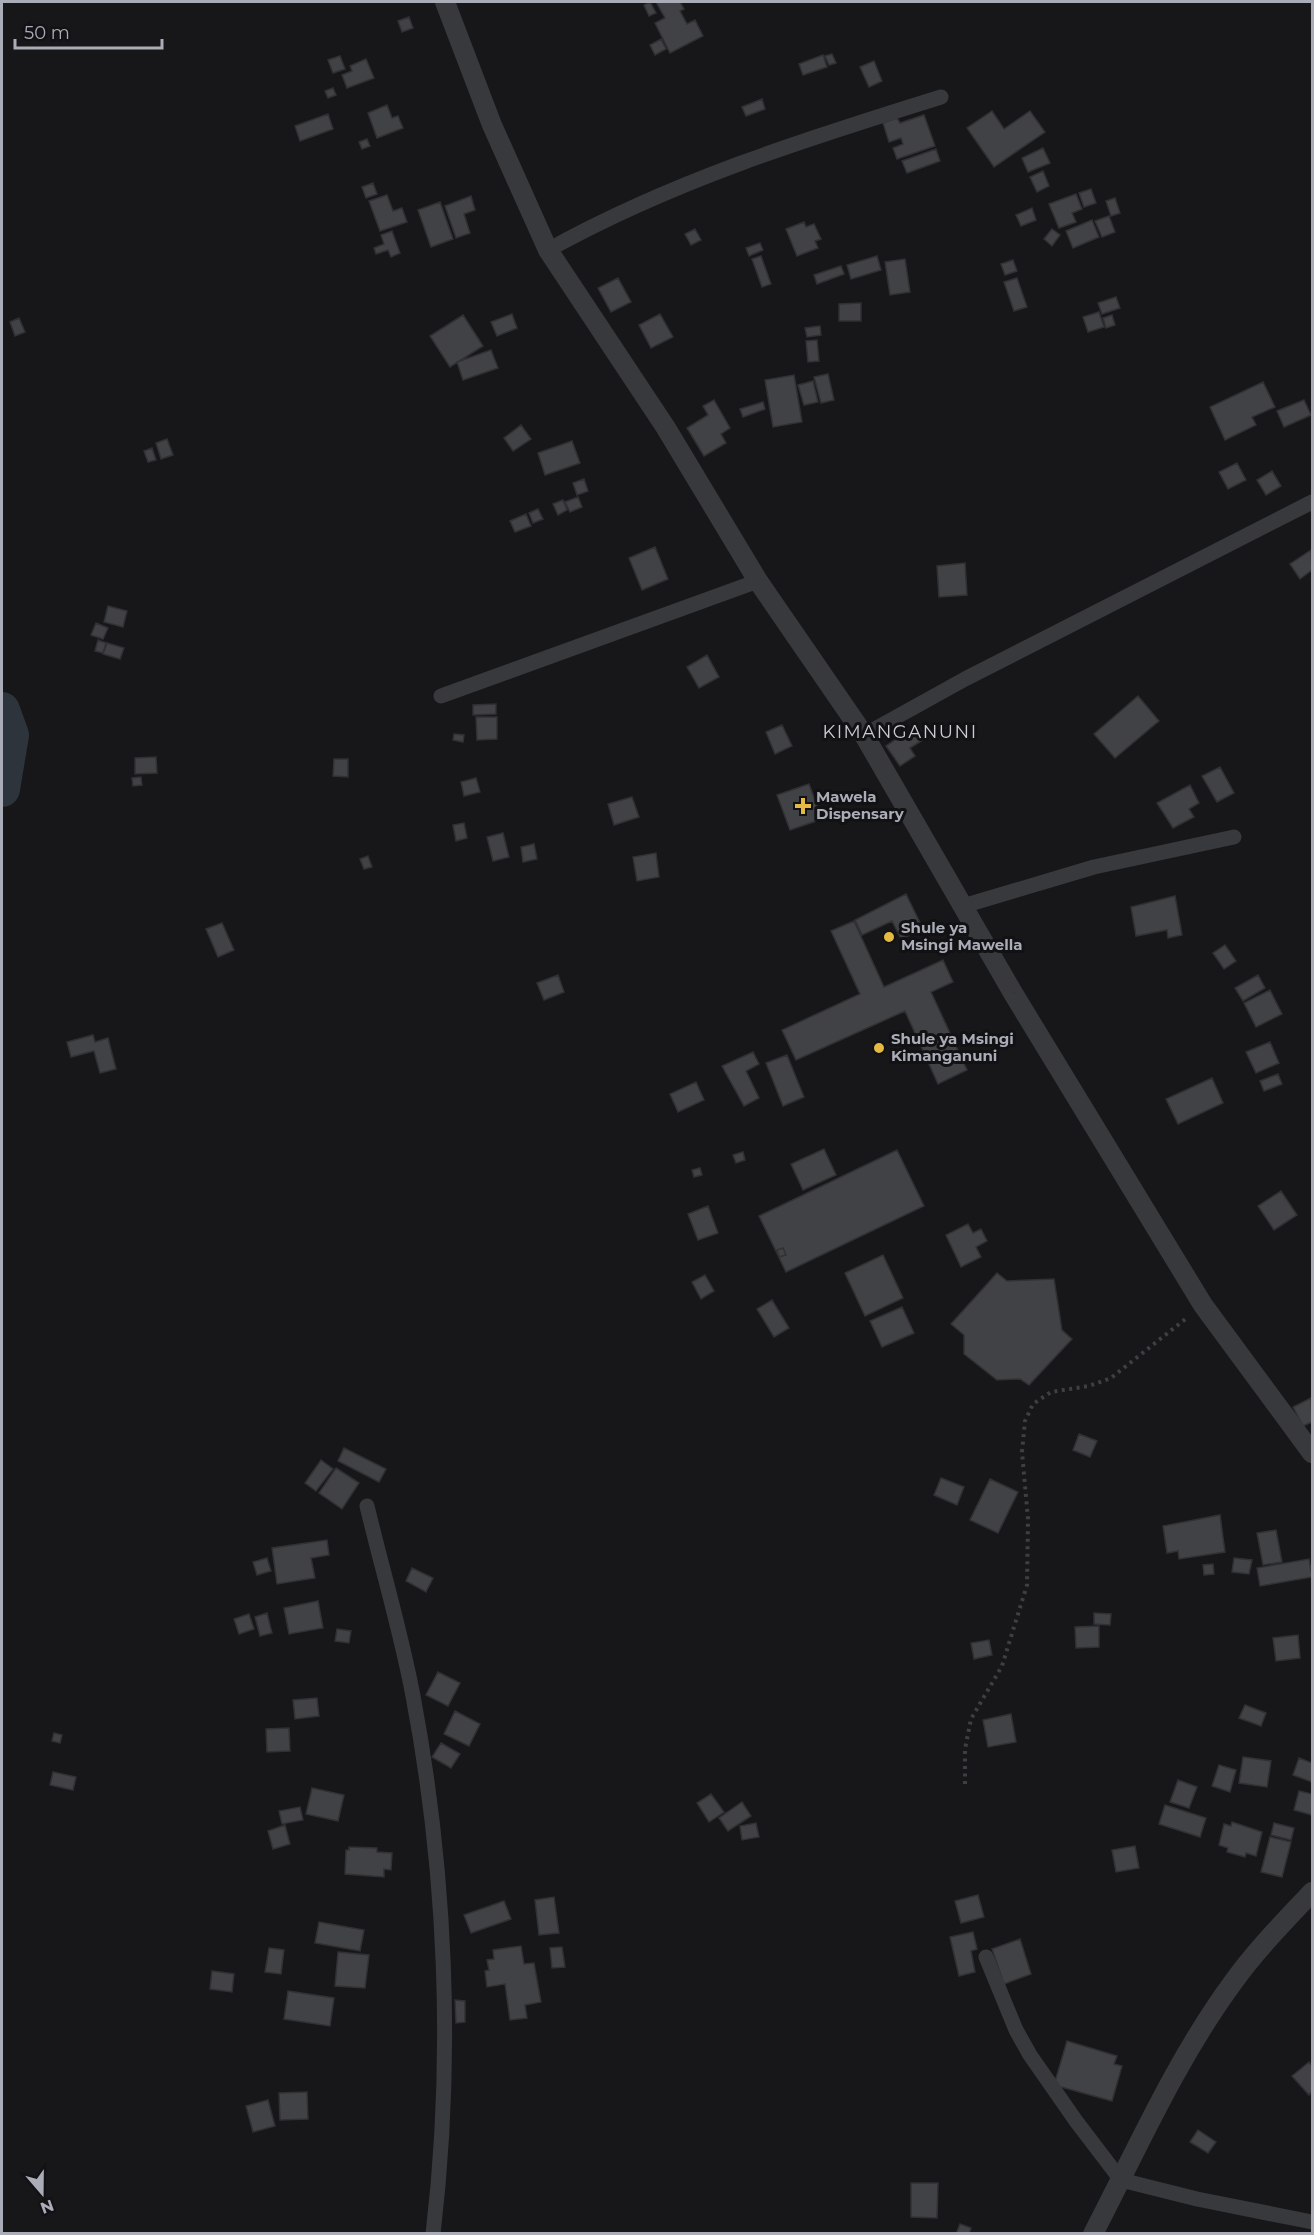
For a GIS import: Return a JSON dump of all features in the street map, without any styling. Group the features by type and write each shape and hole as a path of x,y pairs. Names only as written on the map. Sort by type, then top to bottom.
{"street":[{"path":"445,2 492,125 548,250 666,428 758,581 864,735 1012,993 1203,1305 1312,1453"},
{"path":"548,250 598,222 703,176 823,134 941,97"},
{"path":"864,735 965,680 1312,502"},
{"path":"441,696 758,581"},
{"path":"963,906 1094,867 1234,837"},
{"path":"367,1506 413,1694 431,1807 443,1985 444,2116 433,2234"},
{"path":"1093,2234 1172,2083 1233,1983 1263,1943 1312,1892"},
{"path":"986,1957 1016,2030 1030,2055 1121,2180 1197,2199 1312,2222"}],"path":[{"path":"965,1784 965,1749 971,1719 1002,1666 1027,1585 1028,1520 1022,1452 1025,1421 1033,1404 1051,1392 1089,1386 1111,1378 1203,1305"}],"building":[{"path":"650,2 656,13 649,16 644,5"},
{"path":"656,2 680,2 684,9 680,11 687,24 695,20 703,36 670,53 655,23 665,18"},
{"path":"409,17 413,28 402,32 398,21"},
{"path":"661,39 666,49 655,55 650,45"},
{"path":"832,54 836,63 829,65 825,56"},
{"path":"823,55 827,67 803,75 799,64"},
{"path":"340,56 345,69 333,73 328,60"},
{"path":"366,59 374,78 347,88 342,75 352,71 350,66"},
{"path":"874,61 882,81 869,87 860,67"},
{"path":"333,88 336,95 328,98 325,91"},
{"path":"762,99 765,109 746,116 742,107"},
{"path":"387,105 392,118 398,116 403,128 377,138 368,113"},
{"path":"992,111 1004,129 1030,111 1045,132 994,167 967,128"},
{"path":"328,114 333,129 300,141 295,126"},
{"path":"924,115 935,146 897,159 893,148 903,144 901,138 889,142 883,123 897,118 900,123"},
{"path":"367,139 370,146 362,149 359,142"},
{"path":"1043,148 1050,163 1028,172 1022,158"},
{"path":"936,149 940,161 907,173 902,161"},
{"path":"1043,171 1049,186 1037,192 1030,177"},
{"path":"373,183 377,194 366,198 362,187"},
{"path":"1091,189 1096,203 1084,207 1079,193"},
{"path":"1076,194 1082,209 1072,213 1076,222 1059,228 1049,204"},
{"path":"387,195 393,211 402,208 407,222 380,231 369,201"},
{"path":"471,196 475,210 464,214 470,233 456,238 445,206"},
{"path":"1115,198 1120,213 1111,216 1106,201"},
{"path":"440,202 453,239 431,247 418,210"},
{"path":"1032,208 1036,220 1021,226 1016,215"},
{"path":"1109,216 1115,232 1102,237 1095,221"},
{"path":"1092,220 1099,237 1073,248 1066,231"},
{"path":"804,222 806,227 814,224 821,239 815,241 818,248 797,256 786,229"},
{"path":"695,229 701,240 691,245 685,234"},
{"path":"1052,229 1060,235 1052,246 1044,239"},
{"path":"392,231 400,253 391,257 388,250 376,254 374,248 384,244 381,235"},
{"path":"760,243 763,250 749,256 746,248"},
{"path":"761,256 771,284 762,287 752,259"},
{"path":"877,256 881,270 851,279 847,265"},
{"path":"905,259 910,292 890,295 885,262"},
{"path":"1013,260 1017,271 1005,275 1001,264"},
{"path":"841,266 844,274 817,284 814,275"},
{"path":"618,278 631,302 611,312 598,288"},
{"path":"1017,278 1027,307 1014,311 1004,282"},
{"path":"1116,297 1120,308 1102,314 1098,303"},
{"path":"861,303 861,321 839,321 839,304"},
{"path":"1099,312 1104,327 1088,332 1083,317"},
{"path":"512,314 517,328 497,336 491,322"},
{"path":"660,314 673,337 651,348 639,325"},
{"path":"463,315 483,346 450,367 430,336"},
{"path":"1112,315 1115,325 1106,328 1103,318"},
{"path":"19,318 25,332 15,336 10,322"},
{"path":"820,326 821,335 807,337 805,328"},
{"path":"817,340 819,361 808,362 806,341"},
{"path":"491,350 498,368 463,380 457,362"},
{"path":"828,374 834,400 821,403 814,377"},
{"path":"794,375 802,422 773,427 765,380"},
{"path":"813,381 818,402 804,405 798,385"},
{"path":"1263,382 1275,407 1252,417 1256,425 1225,440 1210,407"},
{"path":"714,400 730,428 721,434 726,443 704,456 687,428 708,415 703,406"},
{"path":"1304,400 1311,415 1284,427 1277,411"},
{"path":"763,402 765,409 743,417 740,409"},
{"path":"521,425 531,439 513,451 504,438"},
{"path":"167,439 173,455 161,459 156,443"},
{"path":"572,441 580,463 545,475 538,453"},
{"path":"152,448 156,460 148,462 144,451"},
{"path":"1237,463 1246,480 1228,489 1219,472"},
{"path":"1272,471 1281,486 1266,495 1257,480"},
{"path":"584,479 588,491 577,495 573,483"},
{"path":"578,497 582,507 570,512 565,502"},
{"path":"563,500 567,510 558,515 553,504"},
{"path":"538,509 543,519 533,523 529,513"},
{"path":"526,514 531,526 515,532 510,521"},
{"path":"655,547 668,579 642,590 629,558"},
{"path":"1311,550 1312,570 1300,579 1290,564"},
{"path":"965,563 967,595 939,597 937,566"},
{"path":"108,606 127,611 123,627 104,622"},
{"path":"96,623 108,628 103,639 91,635"},
{"path":"98,640 106,643 103,653 95,651"},
{"path":"107,643 124,648 120,659 103,654"},
{"path":"707,655 719,677 699,688 687,667"},
{"path":"1138,696 1159,721 1115,758 1094,734"},
{"path":"496,704 496,714 473,715 473,705"},
{"path":"476,717 497,717 497,739 477,740"},
{"path":"782,725 792,746 775,754 766,732"},
{"path":"917,725 926,738 910,748 915,756 900,766 886,746"},
{"path":"454,734 464,735 463,742 453,740"},
{"path":"156,757 157,773 135,774 135,758"},
{"path":"334,759 348,759 348,777 333,776"},
{"path":"1220,767 1234,793 1217,802 1202,776"},
{"path":"141,777 142,785 133,786 132,778"},
{"path":"476,778 480,792 464,796 461,782"},
{"name":"Mawela Dispensary","path":"809,784 822,819 790,830 777,795"},
{"path":"1190,785 1199,803 1189,809 1194,817 1173,828 1157,803"},
{"path":"632,797 639,817 614,825 608,804"},
{"path":"464,823 467,838 456,841 453,825"},
{"path":"503,833 509,857 493,861 487,837"},
{"path":"534,844 537,859 523,862 521,847"},
{"path":"656,853 659,877 637,881 633,857"},
{"path":"368,856 372,867 364,869 360,859"},
{"path":"906,894 923,929 901,939 892,921 862,935 855,920"},
{"path":"1175,896 1182,935 1168,938 1167,930 1136,936 1131,907"},
{"path":"854,921 884,987 943,960 953,982 931,992 967,1070 938,1084 905,1011 796,1060 782,1030 860,994 831,931"},
{"path":"222,923 234,950 218,957 206,929"},
{"path":"1225,945 1236,961 1224,969 1213,953"},
{"path":"558,975 564,992 544,1000 537,983"},
{"path":"1258,975 1265,988 1243,1001 1235,988"},
{"path":"1270,990 1282,1014 1256,1027 1244,1003"},
{"path":"93,1035 95,1042 108,1038 116,1069 100,1073 94,1051 71,1057 67,1042"},
{"path":"1270,1042 1279,1063 1256,1073 1246,1052"},
{"path":"753,1052 759,1064 746,1071 759,1098 744,1106 722,1066"},
{"path":"787,1055 804,1097 783,1106 766,1063"},
{"path":"1278,1074 1282,1084 1264,1091 1260,1081"},
{"path":"1212,1078 1223,1103 1178,1124 1166,1099"},
{"path":"696,1082 704,1100 678,1112 670,1094"},
{"path":"824,1149 836,1175 803,1190 791,1164"},
{"path":"897,1150 924,1206 786,1272 759,1216"},
{"path":"743,1152 745,1160 736,1163 733,1155"},
{"path":"700,1168 702,1175 694,1177 692,1170"},
{"path":"1281,1191 1297,1215 1274,1230 1258,1206"},
{"path":"708,1206 718,1233 698,1240 688,1214"},
{"path":"968,1224 973,1233 981,1229 987,1241 976,1247 981,1257 961,1267 946,1235"},
{"path":"783,1248 786,1255 779,1257 777,1250"},
{"path":"883,1255 903,1298 865,1316 845,1273"},
{"path":"997,1273 1007,1281 1054,1279 1062,1330 1072,1339 1029,1385 1020,1379 997,1380 964,1354 964,1335 951,1324"},
{"path":"705,1275 714,1291 701,1299 692,1282"},
{"path":"772,1300 789,1328 774,1337 757,1309"},
{"path":"902,1307 914,1333 882,1347 870,1321"},
{"path":"1311,1398 1312,1422 1303,1426 1293,1407"},
{"path":"1079,1434 1097,1441 1090,1457 1073,1450"},
{"path":"344,1448 386,1469 379,1482 338,1461"},
{"path":"321,1460 333,1469 316,1491 305,1483"},
{"path":"336,1468 359,1483 342,1509 319,1493"},
{"path":"941,1478 964,1487 957,1505 934,1495"},
{"path":"990,1479 1018,1492 998,1533 970,1520"},
{"path":"1220,1515 1225,1552 1179,1559 1178,1551 1167,1553 1163,1526"},
{"path":"1276,1530 1282,1562 1263,1565 1257,1533"},
{"path":"327,1540 329,1555 311,1558 315,1578 277,1584 272,1548"},
{"path":"267,1558 271,1571 257,1575 253,1562"},
{"path":"1234,1558 1252,1560 1249,1574 1232,1572"},
{"path":"1309,1559 1312,1577 1260,1586 1257,1568"},
{"path":"1213,1564 1214,1574 1204,1575 1203,1565"},
{"path":"412,1568 433,1578 426,1592 406,1581"},
{"path":"318,1601 323,1628 289,1634 284,1608"},
{"path":"267,1613 272,1633 260,1636 255,1617"},
{"path":"1094,1613 1111,1614 1110,1625 1094,1624"},
{"path":"249,1614 254,1629 239,1634 234,1619"},
{"path":"1099,1626 1099,1647 1076,1648 1075,1627"},
{"path":"337,1629 351,1631 349,1643 335,1641"},
{"path":"1298,1635 1300,1658 1276,1661 1273,1638"},
{"path":"989,1640 992,1655 974,1659 971,1643"},
{"path":"438,1672 460,1683 448,1706 426,1695"},
{"path":"317,1698 319,1716 295,1719 293,1700"},
{"path":"1245,1705 1266,1713 1261,1726 1239,1718"},
{"path":"455,1711 480,1724 469,1746 444,1734"},
{"path":"1011,1714 1016,1742 988,1747 983,1720"},
{"path":"289,1728 290,1751 267,1752 266,1729"},
{"path":"54,1733 62,1735 60,1743 52,1741"},
{"path":"441,1743 460,1754 451,1768 432,1757"},
{"path":"1243,1757 1271,1761 1267,1787 1239,1783"},
{"path":"1299,1758 1312,1763 1312,1782 1293,1775"},
{"path":"1219,1765 1236,1770 1230,1792 1212,1786"},
{"path":"53,1772 76,1777 73,1790 50,1785"},
{"path":"1178,1780 1197,1787 1189,1808 1170,1802"},
{"path":"312,1788 344,1795 338,1821 306,1814"},
{"path":"1299,1791 1312,1794 1312,1815 1294,1810"},
{"path":"711,1794 724,1812 709,1822 697,1803"},
{"path":"742,1802 751,1816 728,1831 719,1818"},
{"path":"1165,1805 1206,1818 1200,1837 1159,1824"},
{"path":"300,1807 303,1820 282,1824 279,1811"},
{"path":"1232,1822 1262,1832 1256,1856 1246,1853 1245,1857 1227,1852 1228,1848 1219,1845 1224,1824 1231,1826"},
{"path":"756,1823 759,1837 742,1840 740,1826"},
{"path":"1274,1823 1294,1828 1291,1840 1271,1835"},
{"path":"285,1825 290,1844 273,1849 268,1831"},
{"path":"1270,1837 1291,1842 1282,1877 1261,1872"},
{"path":"1135,1846 1139,1868 1116,1872 1112,1850"},
{"path":"349,1847 377,1848 377,1852 392,1853 391,1870 384,1869 384,1877 345,1874 346,1850 349,1850"},
{"path":"978,1895 984,1917 961,1923 955,1901"},
{"path":"554,1897 559,1933 539,1935 535,1900"},
{"path":"504,1901 511,1919 471,1933 464,1915"},
{"path":"319,1922 364,1930 360,1951 315,1943"},
{"path":"973,1932 977,1949 971,1951 975,1972 959,1976 950,1937"},
{"path":"1020,1939 1031,1974 1004,1984 992,1949"},
{"path":"521,1946 524,1964 534,1963 541,2002 525,2005 527,2018 510,2020 505,1984 487,1987 485,1971 489,1970 487,1960 494,1959 493,1950"},
{"path":"562,1947 565,1967 552,1968 550,1948"},
{"path":"269,1948 284,1950 281,1974 265,1972"},
{"path":"338,1952 369,1955 365,1988 335,1986"},
{"path":"212,1971 234,1974 232,1992 210,1989"},
{"path":"288,1991 334,1998 330,2026 284,2019"},
{"path":"455,2000 465,2001 465,2022 456,2023"},
{"path":"1067,2041 1117,2056 1114,2064 1122,2066 1112,2101 1054,2085"},
{"path":"1309,2062 1312,2066 1312,2091 1309,2095 1292,2076"},
{"path":"307,2092 308,2119 280,2120 279,2093"},
{"path":"268,2100 275,2126 253,2132 246,2106"},
{"path":"1198,2130 1216,2142 1208,2153 1190,2142"},
{"path":"911,2183 938,2183 937,2218 911,2217"},
{"path":"960,2224 971,2228 969,2234 956,2234"}],"waterway":[{"path":"2,710 11,735 2,789"}],"place":[{"name":"Mawela Dispensary","path":"803,806"},
{"name":"Shule ya Msingi Mawella","path":"889,937"},
{"name":"Shule ya Msingi Kimanganuni","path":"879,1048"}],"district":[{"name":"KIMANGANUNI","path":"900,732"}]}
